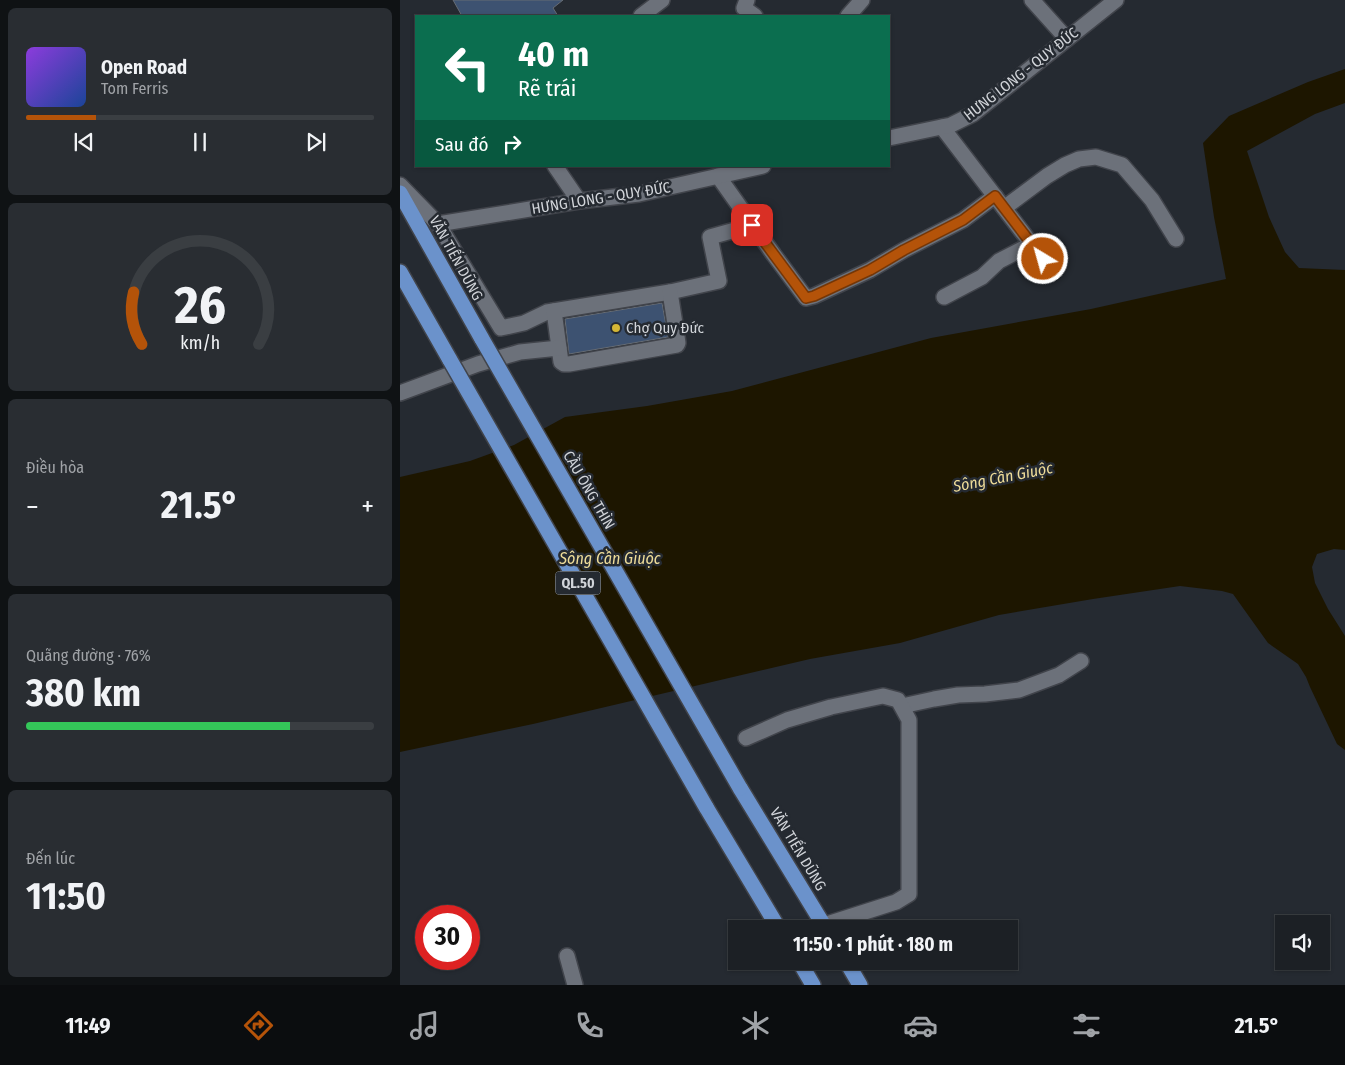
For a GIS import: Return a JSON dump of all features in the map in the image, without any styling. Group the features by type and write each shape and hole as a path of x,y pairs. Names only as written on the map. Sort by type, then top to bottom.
{"highway":[{"name":"VĂN TIẾN DŨNG","path":"400,193 482,339"},
{"name":"QL.50","path":"400,272 706,807 774,920"},
{"name":"CẦU ÔNG THÌN","path":"482,339 740,788"},
{"name":"VĂN TIẾN DŨNG","path":"740,788 821,920"},
{"path":"804,970 813,985"},
{"path":"851,970 860,985"}],"street":[{"path":"642,15 662,0"},
{"path":"849,15 862,0"},
{"path":"1032,0 1067,39"},
{"name":"HƯNG LONG - QUY ĐỨC","path":"890,138 942,127 973,114 1116,0"},
{"path":"942,127 1043,259"},
{"path":"718,176 806,298 870,270 904,250 1000,202 1079,159 1096,157 1122,165 1152,200 1176,239"},
{"path":"556,167 578,201"},
{"name":"HƯNG LONG - QUY ĐỨC","path":"438,224 578,201 639,194 758,167"},
{"path":"400,185 438,224 501,328 524,323 554,310 670,292 719,280 710,237 752,225"},
{"path":"944,297 982,277 999,261 1032,244"},
{"path":"554,310 561,362 564,364 677,345 670,292"},
{"path":"400,394 478,364 520,352 559,348"},
{"path":"902,706 958,695 1018,690 1059,675 1081,661"},
{"path":"746,738 787,720 831,707 883,696 898,700 902,706 909,720 909,894 896,902 845,920"},
{"path":"568,956 575,985"}],"water":[{"name":"Sông Cần Giuộc","path":"1345,69 1345,103 1315,114 1247,151 1269,217 1285,252 1299,268 1345,270 1345,550 1334,549 1317,554 1312,567 1315,583 1345,636 1345,750 1337,744 1298,664 1268,643 1233,594 1180,586 999,615 900,643 810,659 533,724 400,752 400,477 470,461 514,445 565,417 647,406 732,391 931,338 1091,309 1226,279 1203,143 1229,116 1308,82"}],"building":[{"path":"453,0 563,0 553,8 557,15 461,15"},
{"name":"Chợ Quy Đức","path":"662,303 668,337 569,354 565,319"}],"place":[{"name":"Chợ Quy Đức","path":"616,328"}],"route":[{"path":"752,225 806,298 870,270 904,250 963,220 995,196 1043,259"}]}
